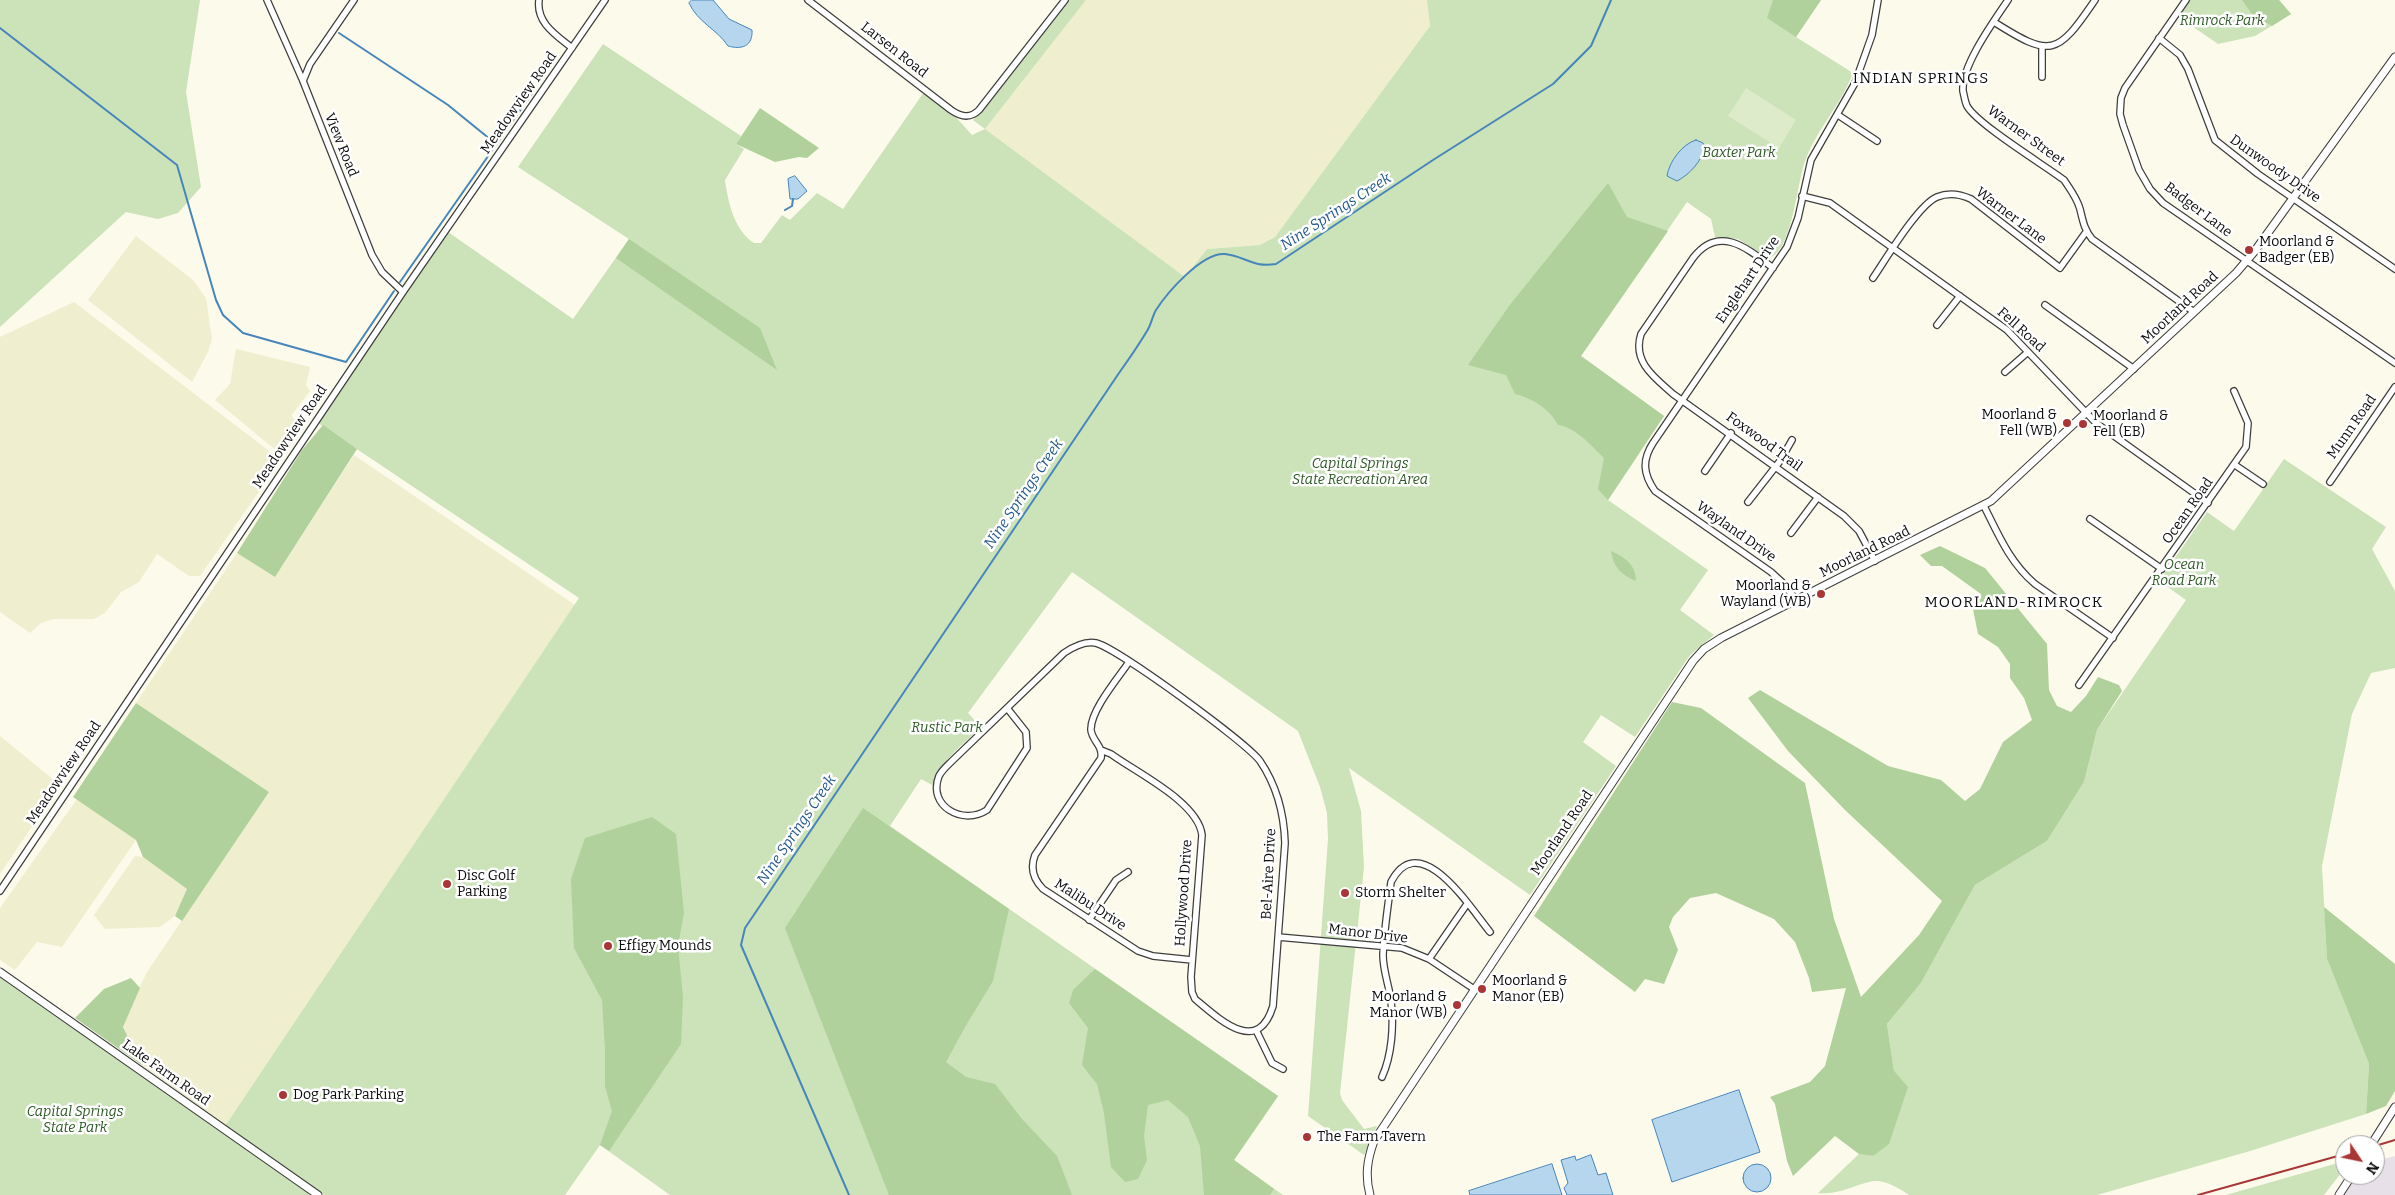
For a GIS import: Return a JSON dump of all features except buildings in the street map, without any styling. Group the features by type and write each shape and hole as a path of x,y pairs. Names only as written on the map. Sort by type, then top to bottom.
{"street":[{"name":"View Road","path":"267,0 303,81 372,255 382,272 403,292"},
{"path":"303,81 310,64 354,0"},
{"path":"539,0 538,11 542,20 549,29 572,48"},
{"name":"Meadowview Road","path":"0,891 403,292 606,0"},
{"name":"Larsen Road","path":"808,0 951,110 966,116 972,116 979,110 1065,0"},
{"name":"Englehart Drive","path":"1655,491 1644,469 1647,452 1772,268 1793,233 1811,160 1850,94 1872,35 1878,0"},
{"name":"Warner Street","path":"2008,0 1980,43 1967,74 1963,92 1968,107 1981,121 2064,180 2080,208 2086,232"},
{"path":"1994,22 2019,38 2042,47 2051,46 2068,37 2096,0"},
{"name":"Badger Lane","path":"2186,0 2125,88 2120,105 2120,114 2139,170 2150,189 2163,203 2395,363"},
{"name":"Dunwoody Drive","path":"2160,38 2180,55 2188,69 2215,140 2292,198 2395,269"},
{"path":"2042,47 2042,77"},
{"name":"Moorland Road","path":"1370,1195 1366,1180 1368,1158 1374,1141 1693,661 1713,642 1984,506 2086,414 2247,261 2395,57"},
{"path":"1838,115 1877,141"},
{"name":"Warner Lane","path":"1894,248 1925,206 1944,194 1958,194 1971,199 2026,244 2060,268 2086,232"},
{"name":"Fell Road","path":"1802,196 1830,203 2007,330 2086,414 2208,503"},
{"path":"2086,232 2102,248 2194,312"},
{"name":"Foxwood Trail","path":"1772,268 1735,243 1718,241 1702,248 1641,334 1638,346 1645,368 1682,399 1818,497 1855,527 1875,561"},
{"path":"1873,278 1894,248"},
{"path":"1937,325 1960,296"},
{"path":"2045,305 2134,368"},
{"path":"2004,372 2028,352"},
{"name":"Munn Road","path":"2330,482 2395,387"},
{"name":"Ocean Road","path":"2079,686 2246,447 2249,435 2246,418 2234,391"},
{"path":"1705,471 1731,433"},
{"path":"1748,502 1774,466 1780,461 1792,440"},
{"path":"2235,465 2263,484"},
{"name":"Wayland Drive","path":"1655,491 1777,577 1796,600"},
{"path":"1791,534 1818,497"},
{"path":"1984,506 2008,552 2023,573 2034,584 2114,638"},
{"path":"2090,519 2162,569"},
{"name":"Bel-Aire Drive","path":"1007,708 1026,732 1027,748 987,810 970,817 951,812 939,797 939,777 952,761 1064,653 1084,644 1101,645 1129,662 1236,737 1259,760 1280,800 1285,828 1273,1006 1269,1019 1256,1030"},
{"path":"1101,750 1091,730 1094,714 1129,662"},
{"name":"Malibu Drive","path":"1101,750 1101,758 1035,855 1032,866 1035,880 1043,889 1138,951 1153,956 1192,960"},
{"name":"Hollywood Drive","path":"1101,750 1111,754 1180,801 1192,812 1201,827 1192,960 1192,992 1195,999 1234,1029 1248,1032 1256,1030"},
{"path":"1382,1077 1388,1064 1392,1026 1391,1002 1384,974 1384,946 1391,882 1397,871 1410,863 1424,864 1436,870 1455,886 1490,932"},
{"path":"1089,920 1116,880 1128,872"},
{"path":"1429,959 1467,904"},
{"name":"Manor Drive","path":"1278,937 1402,948 1429,959 1474,989"},
{"name":"Lake Farm Road","path":"0,972 318,1195"},
{"path":"1256,1030 1272,1063 1283,1069"},
{"path":"2377,1135 2395,1107"}],"shaded area":[{"path":"2395,1156 2395,1195 2339,1195 2346,1185 2385,1185 2385,1158"}],"green space":[{"path":"0,0 200,0 186,92 201,187 178,213 158,219 126,212 0,327"},
{"path":"1070,0 1086,0 985,129 973,120 983,111"},
{"path":"1086,0 1427,0 1430,26 1275,237 1260,245 1207,249 1185,277 985,129"},
{"name":"Capital Springs State Recreation Area","path":"1427,0 1821,0 1796,37 1853,73 1806,159 1792,220 1782,245 1776,254 1769,258 1738,239 1715,237 1711,219 1687,202 1581,356 1664,416 1608,500 1708,570 1680,610 1714,635 1690,655 1635,737 1601,715 1583,742 1616,766 1530,895 1349,768 1361,811 1364,867 1340,1093 1342,1100 1364,1129 1377,1126 1364,1155 1308,1116 1328,839 1327,813 1320,787 1298,731 1072,572 968,713 981,727 947,761 941,769 934,786 921,779 890,826 1278,1096 1234,1160 1283,1195 670,1195 600,1145 565,1195 324,1195 225,1126 579,598 318,423 448,232 573,319 629,239 518,167 603,44 741,136 736,144 744,149 725,180 733,215 741,231 754,243 761,243 782,215 790,220 817,193 843,209 924,92 953,114 972,135 985,129 1185,277 1207,249 1260,245 1275,237 1430,26"},
{"path":"1773,0 1821,0 1796,37 1767,18"},
{"name":"Rimrock Park","path":"2190,0 2279,0 2291,14 2255,36 2218,44 2179,17"},
{"path":"2242,0 2279,0 2291,14 2272,26 2252,14"},
{"path":"1746,88 1796,120 1779,148 1728,116"},
{"path":"760,108 819,148 807,158 799,157 775,162 736,144"},
{"path":"1608,183 1627,217 1668,231 1581,356 1664,416 1608,500 1598,489 1604,458 1594,448 1571,429 1558,425 1555,419 1540,405 1528,398 1515,394 1506,375 1468,365 1509,306"},
{"path":"136,236 193,280 206,298 212,339 208,352 192,382 88,300"},
{"path":"629,239 760,328 777,370 616,258"},
{"path":"74,302 281,460 200,576 189,576 157,554 139,582 121,592 105,613 94,619 54,619 41,623 30,633 0,612 0,337"},
{"path":"236,349 310,367 306,385 310,391 291,416 303,426 283,456 215,400 230,384"},
{"path":"323,425 357,449 275,577 237,553 302,450"},
{"path":"354,455 575,605 225,1126 142,1065 123,1026 147,972 269,792 136,703 237,553 275,577"},
{"name":"Ocean Road Park","path":"2284,459 2386,527 2372,549 2395,591 2395,668 2371,673 2352,714 2322,866 2327,959 2369,1064 2366,1114 2250,1151 2097,1195 1909,1195 1890,1184 1879,1181 1838,1191 1818,1193 1859,1154 1873,1156 1894,1071 1887,1024 1921,983 1975,885 2047,841 2084,782 2097,730 2186,600 2159,581 2207,512 2234,531"},
{"path":"1940,546 1985,568 2047,644 2049,690 2057,706 2071,712 2086,696 2098,677 2119,685 2122,691 2097,730 2084,782 2047,841 1975,885 1921,983 1887,1024 1894,1071 1908,1087 1889,1144 1873,1156 1859,1154 1835,1136 1793,1176 1787,1161 1775,1104 1770,1097 1810,1082 1825,1066 1846,988 1812,992 1809,978 1795,942 1774,919 1716,893 1690,898 1673,917 1669,927 1678,950 1664,984 1645,979 1635,992 1534,916 1672,702 1701,708 1805,783 1834,919 1861,997 1919,935 1942,901 1845,810 1788,751 1748,698 1760,690 1888,766 1941,780 1965,801 1980,789 2003,742 2032,720 2024,698 2010,678 2010,664 1998,647 1978,634 1973,609 1981,594 1942,566 1931,566 1920,555"},
{"path":"1611,551 1629,562 1634,570 1636,581 1626,576 1619,569"},
{"path":"136,703 269,792 182,921 175,916 187,889 143,857 136,840 73,797"},
{"path":"0,736 60,785 0,874"},
{"path":"77,799 136,840 62,947 37,942 15,970 0,960 0,908"},
{"path":"863,808 1009,909 993,981 946,1062 966,1077 995,1084 1022,1119 1057,1156 1072,1195 889,1195 785,928"},
{"path":"652,817 676,834 684,913 678,946 683,997 681,1044 609,1151 600,1145 612,1111 605,1086 602,1000 574,948 571,879 585,838"},
{"path":"135,856 143,857 187,889 183,901 175,916 160,927 105,929 94,915"},
{"path":"2324,907 2395,964 2395,1091 2386,1106 2366,1114 2369,1064 2327,959"},
{"path":"1095,969 1278,1096 1234,1160 1274,1189 1270,1195 1204,1195 1200,1146 1188,1117 1168,1100 1148,1105 1144,1136 1147,1160 1138,1179 1125,1182 1111,1167 1104,1113 1097,1084 1082,1065 1088,1028 1069,1003 1073,990"},
{"name":"Capital Springs State Park","path":"0,976 313,1195 0,1195"},
{"path":"131,978 140,988 123,1027 142,1065 75,1018 104,989"},
{"path":"2335,1164 2335,1181 2324,1195 2226,1195"}],"water":[{"path":"692,0 713,0 729,19 752,30 749,43 742,47 728,46 718,34 697,16 689,3"},
{"path":"1696,140 1703,143 1705,147 1694,167 1677,181 1667,176 1670,165 1681,149"},
{"path":"795,176 807,191 798,199 790,199 788,179"},
{"path":"1739,1090 1760,1152 1672,1182 1652,1120"},
{"path":"1591,1155 1598,1175 1606,1173 1613,1195 1567,1195 1564,1188 1568,1183 1561,1160 1575,1156 1576,1160"},
{"path":"1552,1164 1562,1195 1470,1195 1469,1191"},
{"path":"1757,1164 1767,1168 1771,1178 1767,1188 1757,1192 1747,1188 1743,1178 1747,1168"}],"waterway":[{"name":"Nine Springs Creek","path":"849,1195 741,945 745,928 1133,352 1148,329 1156,310 1177,284 1196,266 1216,255 1232,255 1255,263 1276,264 1433,160 1553,84 1591,46 1611,0"},
{"path":"0,28 177,165 216,300 223,315 243,333 346,362 394,291"},
{"path":"339,33 448,105 496,144"},
{"path":"400,282 533,92"},
{"path":"785,210 792,206 793,199"}],"railway":[{"path":"2385,1143 2395,1140"},
{"path":"2198,1195 2335,1157"}],"place":[{"name":"Moorland & Badger (EB)","path":"2249,250"},
{"name":"Moorland & Fell (WB)","path":"2067,423"},
{"name":"Moorland & Fell (EB)","path":"2083,424"},
{"name":"Moorland & Wayland (WB)","path":"1821,594"},
{"name":"Disc Golf Parking","path":"447,884"},
{"name":"Storm Shelter","path":"1345,893"},
{"name":"Effigy Mounds","path":"608,946"},
{"name":"Moorland & Manor (EB)","path":"1482,989"},
{"name":"Moorland & Manor (WB)","path":"1457,1005"},
{"name":"Dog Park Parking","path":"283,1095"},
{"name":"The Farm Tavern","path":"1307,1137"}],"district":[{"name":"INDIAN SPRINGS","path":"1921,79"},
{"name":"MOORLAND-RIMROCK","path":"2014,603"}],"park label":[{"name":"Baxter Park","path":"1739,153"},
{"name":"Rustic Park","path":"947,728"}]}
